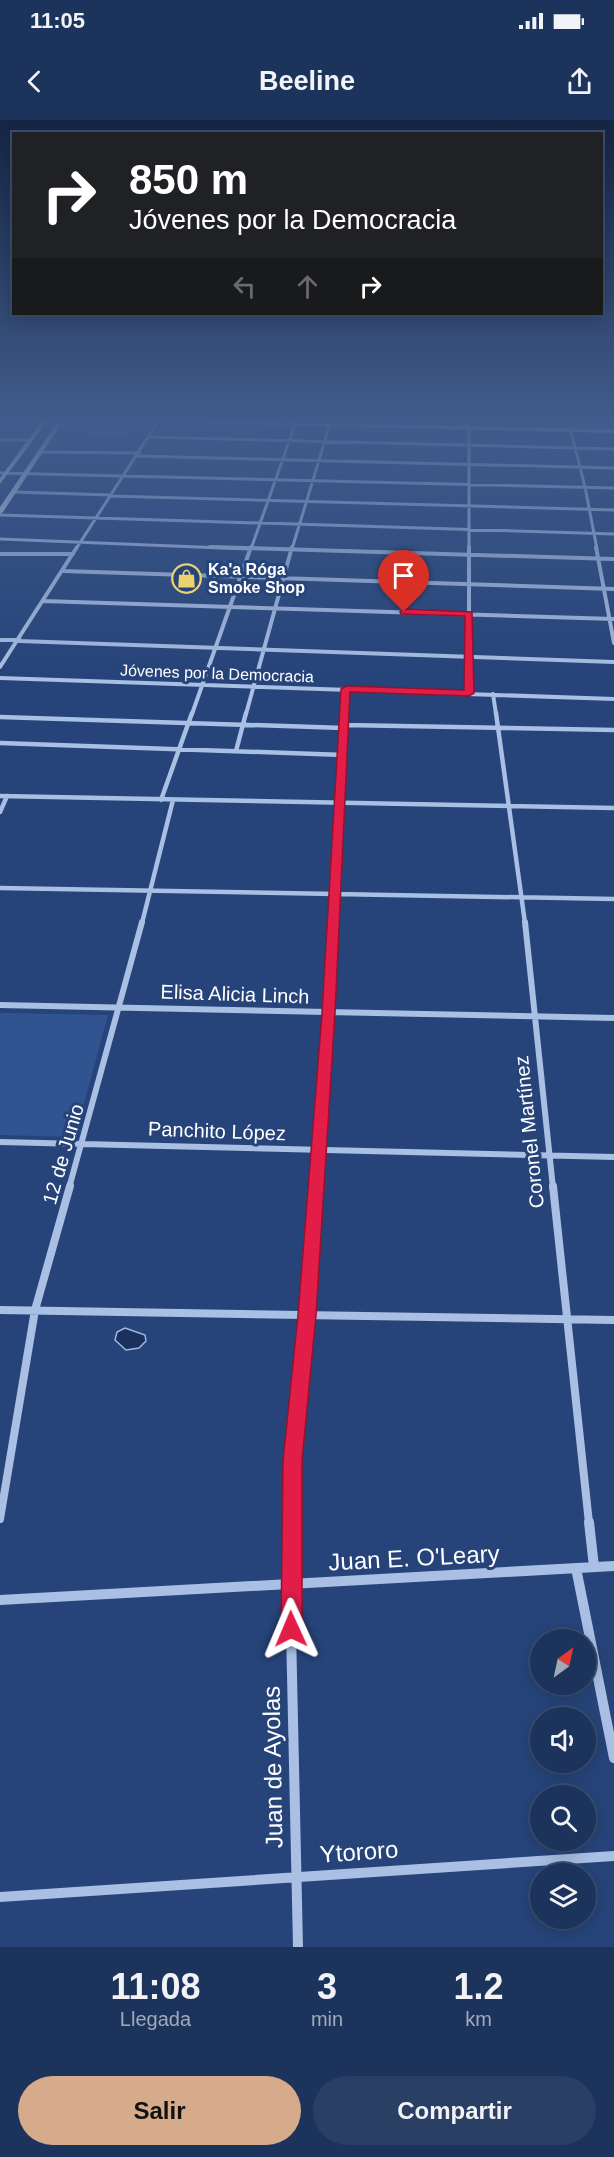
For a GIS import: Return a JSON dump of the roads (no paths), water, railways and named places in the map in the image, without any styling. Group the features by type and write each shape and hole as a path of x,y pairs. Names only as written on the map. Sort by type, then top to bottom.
{"street":[{"path":"0,668 3,658 19,641 106,503"},
{"path":"162,800 204,685 249,549 267,503"},
{"path":"236,751 306,503"},
{"path":"358,503 614,510"},
{"path":"587,503 612,619 614,642"},
{"path":"469,693 470,506"},
{"path":"0,513 96,519 614,534"},
{"path":"0,539 292,551 614,559"},
{"path":"0,554 73,554"},
{"path":"63,571 614,589"},
{"path":"43,601 612,619"},
{"path":"0,640 614,662"},
{"name":"Jóvenes por la Democracia","path":"0,678 614,699"},
{"name":"Juan de Ayolas","path":"298,1947 290,1584 293,1461 307,1315 328,1013 346,689"},
{"name":"Coronel Martínez","path":"494,694 511,806 536,1017 566,1319 594,1567"},
{"path":"0,717 242,726 614,730"},
{"path":"0,743 344,755"},
{"path":"0,796 614,808"},
{"path":"0,812 7,796"},
{"name":"12 de Junio","path":"0,1519 35,1310 120,1008 173,800"},
{"path":"0,888 614,899"},
{"name":"Elisa Alicia Linch","path":"0,1005 614,1018"},
{"name":"Panchito López","path":"0,1142 614,1157"},
{"path":"0,1310 614,1320"},
{"name":"Juan E. O'Leary","path":"0,1600 614,1566"},
{"path":"576,1568 614,1758"},
{"name":"Ytororo","path":"0,1897 614,1856"}],"place":[{"name":"Ka'a Róga Smoke Shop","path":"187,578"}]}
